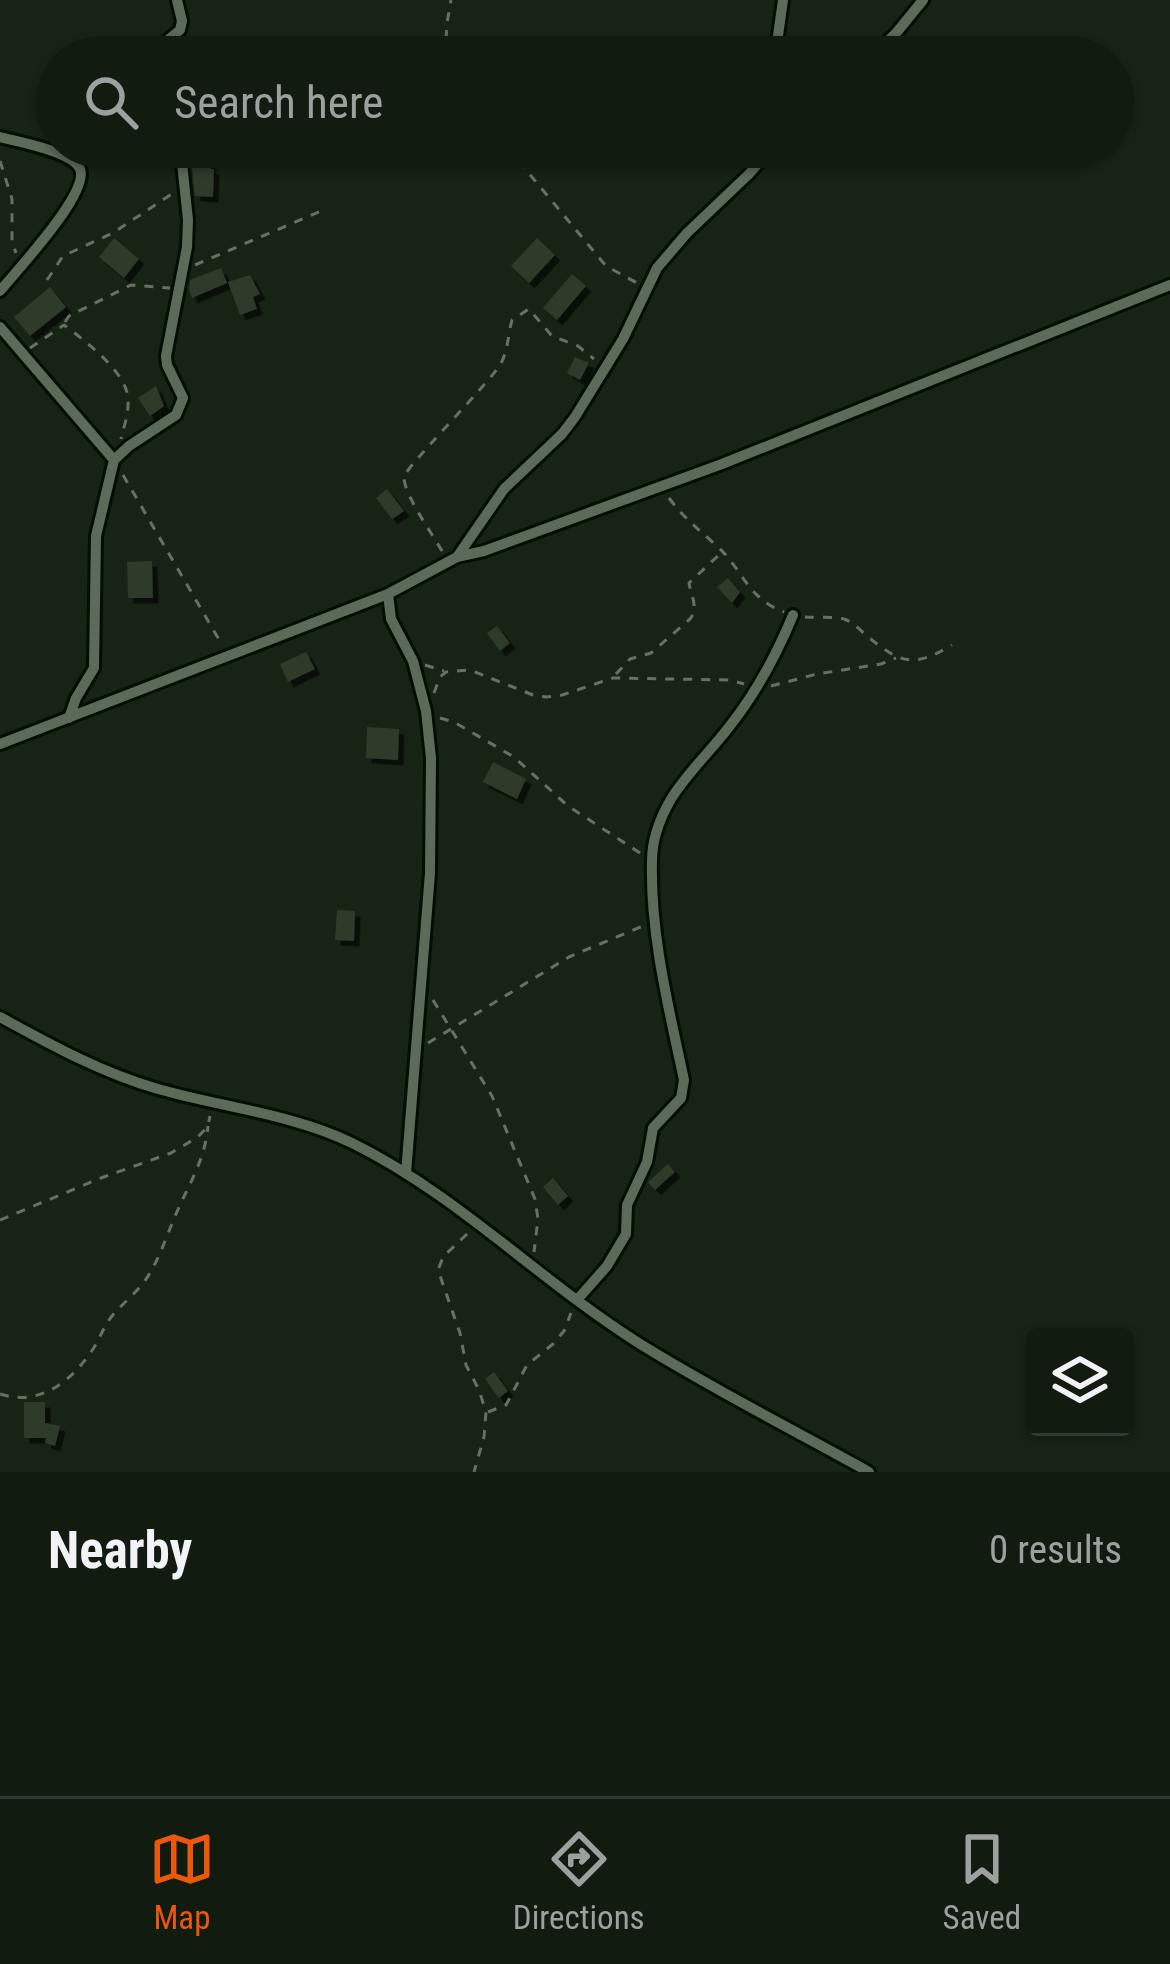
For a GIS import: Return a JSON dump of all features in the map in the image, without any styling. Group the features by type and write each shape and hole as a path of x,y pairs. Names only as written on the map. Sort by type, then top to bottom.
{"street":[{"path":"174,36 182,21 177,0"},
{"path":"778,36 783,0"},
{"path":"890,36 923,0"},
{"path":"0,136 36,147"},
{"path":"0,291 74,198 82,177 79,168"},
{"path":"70,718 94,668 96,536 117,456 181,408 183,398 166,356 188,220 183,168"},
{"path":"453,560 504,489 575,418 671,250 748,168"},
{"path":"0,744 388,594 453,560 662,487 1170,285"},
{"path":"0,327 117,456"},
{"path":"388,594 391,619 413,661 431,758 422,983 406,1173"},
{"path":"577,1300 608,1266 622,1242 627,1205 647,1162 652,1128 681,1098 684,1080 654,914 655,836 671,800 757,689 793,615"},
{"path":"0,1017 101,1069 348,1141 406,1173 637,1342 868,1472"}],"path":[{"path":"446,36 452,0"},
{"path":"0,161 12,199 11,241 22,266"},
{"path":"524,168 606,266 646,288"},
{"path":"46,280 63,256 112,233 185,186"},
{"path":"182,270 321,212"},
{"path":"21,353 64,325 69,316 131,285 177,289"},
{"path":"453,560 409,493 406,469 500,367 515,315 530,309 552,336 578,346 605,368"},
{"path":"64,325 123,381 128,392 117,456 227,655"},
{"path":"662,487 760,600 793,615 846,620 896,658"},
{"path":"614,678 626,662 651,653 690,619 694,604 689,583 722,552"},
{"path":"413,661 446,672 470,670 546,697 614,678 730,680 757,689 896,658 920,661 952,645"},
{"path":"446,672 437,681 426,713 454,722 495,745 568,806 652,860"},
{"path":"416,1052 569,957 642,928 654,914"},
{"path":"422,983 492,1096 535,1199 538,1219 532,1266"},
{"path":"0,1394 24,1398 53,1390 80,1367 112,1316 146,1279 196,1174 213,1102"},
{"path":"0,1220 171,1153 208,1126"},
{"path":"474,1472 486,1412 466,1365 438,1270 443,1257 477,1224"},
{"path":"486,1412 506,1405 527,1365 564,1331 577,1300"}],"building":[{"path":"192,168 214,169 213,197 195,196"},
{"path":"114,238 139,259 124,278 99,257"},
{"path":"537,238 555,255 529,283 511,266"},
{"path":"221,268 227,283 192,298 190,280"},
{"path":"572,274 586,286 557,320 543,308"},
{"path":"250,275 260,294 253,297 257,309 240,315 228,282"},
{"path":"50,287 66,307 30,336 14,317"},
{"path":"575,357 589,363 580,380 567,373"},
{"path":"156,386 164,406 150,416 138,398"},
{"path":"387,489 404,511 392,519 376,498"},
{"path":"152,561 153,598 128,598 127,562"},
{"path":"728,578 740,592 732,603 717,587"},
{"path":"497,626 510,643 500,651 487,633"},
{"path":"306,652 315,669 288,682 280,664"},
{"path":"367,727 399,729 398,760 366,758"},
{"path":"493,762 526,779 517,799 483,782"},
{"path":"337,910 355,911 354,941 335,940"},
{"path":"668,1164 675,1172 655,1190 648,1182"},
{"path":"553,1178 568,1196 558,1205 543,1187"},
{"path":"494,1372 508,1391 499,1398 485,1379"},
{"path":"24,1402 45,1402 45,1423 60,1426 55,1446 45,1443 46,1438 24,1438"}]}
